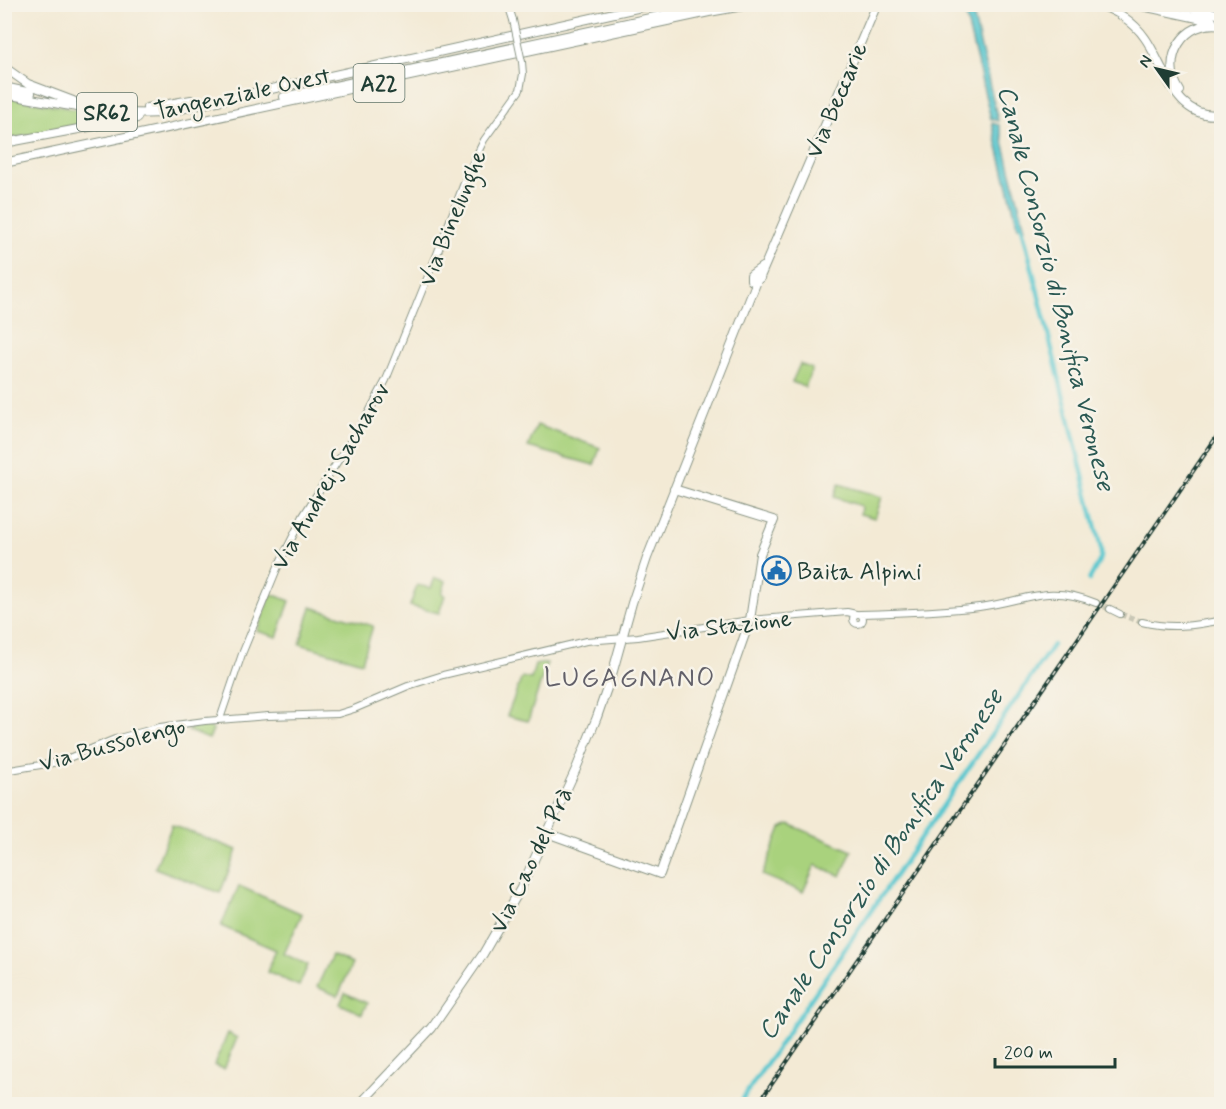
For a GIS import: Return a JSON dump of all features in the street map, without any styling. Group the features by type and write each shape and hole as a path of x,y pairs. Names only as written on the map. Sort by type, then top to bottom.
{"highway":[{"name":"Tangenziale Ovest","path":"4,87 113,107 152,108 634,4"},
{"name":"Tangenziale Ovest","path":"4,94 106,112 133,115 163,113 655,4"},
{"name":"A22","path":"4,158 715,4"},
{"name":"A22","path":"4,163 754,4"},
{"path":"1095,4 1113,11 1140,32 1169,84 1185,105 1200,113 1215,116 1221,114"},
{"path":"1134,4 1221,24"},
{"path":"1173,4 1221,15"},
{"path":"1221,24 1206,25 1188,33 1177,46 1171,67 1175,82 1188,100 1198,107 1221,109"},
{"path":"4,67 28,84 73,101"},
{"path":"4,143 163,113"}],"main road":[{"name":"Via Beccarie","path":"692,443 757,278 877,4"},
{"name":"Via Cao del Prà","path":"360,1104 432,1028 483,954 512,905 548,833 597,717 647,558 692,443"},
{"path":"548,833 660,874 750,620 760,554 774,520 674,489"}],"street":[{"name":"Via Binelunghe","path":"405,335 471,166 484,140 520,90 523,74 522,62 508,4"},
{"name":"Via Andreij Sacharov","path":"220,719 242,654 279,564 303,516 369,412 386,380 405,335"},
{"name":"Via Stazione","path":"220,719 338,714 408,686 443,675 589,640 638,637 750,620 837,613 860,616 922,613 983,607 1051,593 1076,596 1096,603"},
{"path":"1110,609 1120,614"},
{"name":"Via Stazione","path":"837,613 852,620 853,615 860,616"},
{"path":"1142,622 1187,627 1221,620"},
{"name":"Via Bussolengo","path":"4,771 59,762 116,739 160,726 220,719"}],"green space":[{"path":"4,96 100,114 100,121 5,140"},
{"path":"800,364 812,369 805,387 792,382"},
{"path":"537,425 600,448 594,465 528,447"},
{"path":"839,484 882,497 875,518 860,514 861,506 834,497"},
{"path":"435,578 446,581 442,594 445,595 439,613 410,606 417,585 431,588"},
{"path":"271,594 290,601 277,637 257,631"},
{"path":"311,607 373,626 362,662 300,644"},
{"path":"547,663 528,721 507,716 522,677 531,679 535,665"},
{"path":"208,724 213,730 209,739 188,731 195,725"},
{"path":"789,824 852,851 841,876 815,865 803,892 762,875 781,828"},
{"path":"172,825 237,850 220,893 155,868"},
{"path":"239,886 302,914 284,954 308,965 299,986 267,972 276,950 221,926"},
{"path":"332,955 352,964 338,996 317,987"},
{"path":"345,993 367,1003 362,1014 340,1004"},
{"path":"228,1033 237,1038 224,1069 214,1065"}],"water":[{"path":"963,5 971,5 998,121 991,119"},
{"path":"992,123 999,125 1025,228 1018,227"}],"waterway":[{"name":"Canale Consorzio di Bonifica Veronese","path":"1021,223 1101,549 1101,558 1089,580"},
{"name":"Canale Consorzio di Bonifica Veronese","path":"739,1104 1053,645"}],"tunnel":[{"path":"1096,603 1110,609"},
{"path":"1120,614 1142,622"}],"railway":[{"path":"758,1104 1222,429"}],"place":[{"name":"Baita Alpini","path":"776,571"}],"district":[{"name":"LUGAGNANO","path":"630,677"}]}
